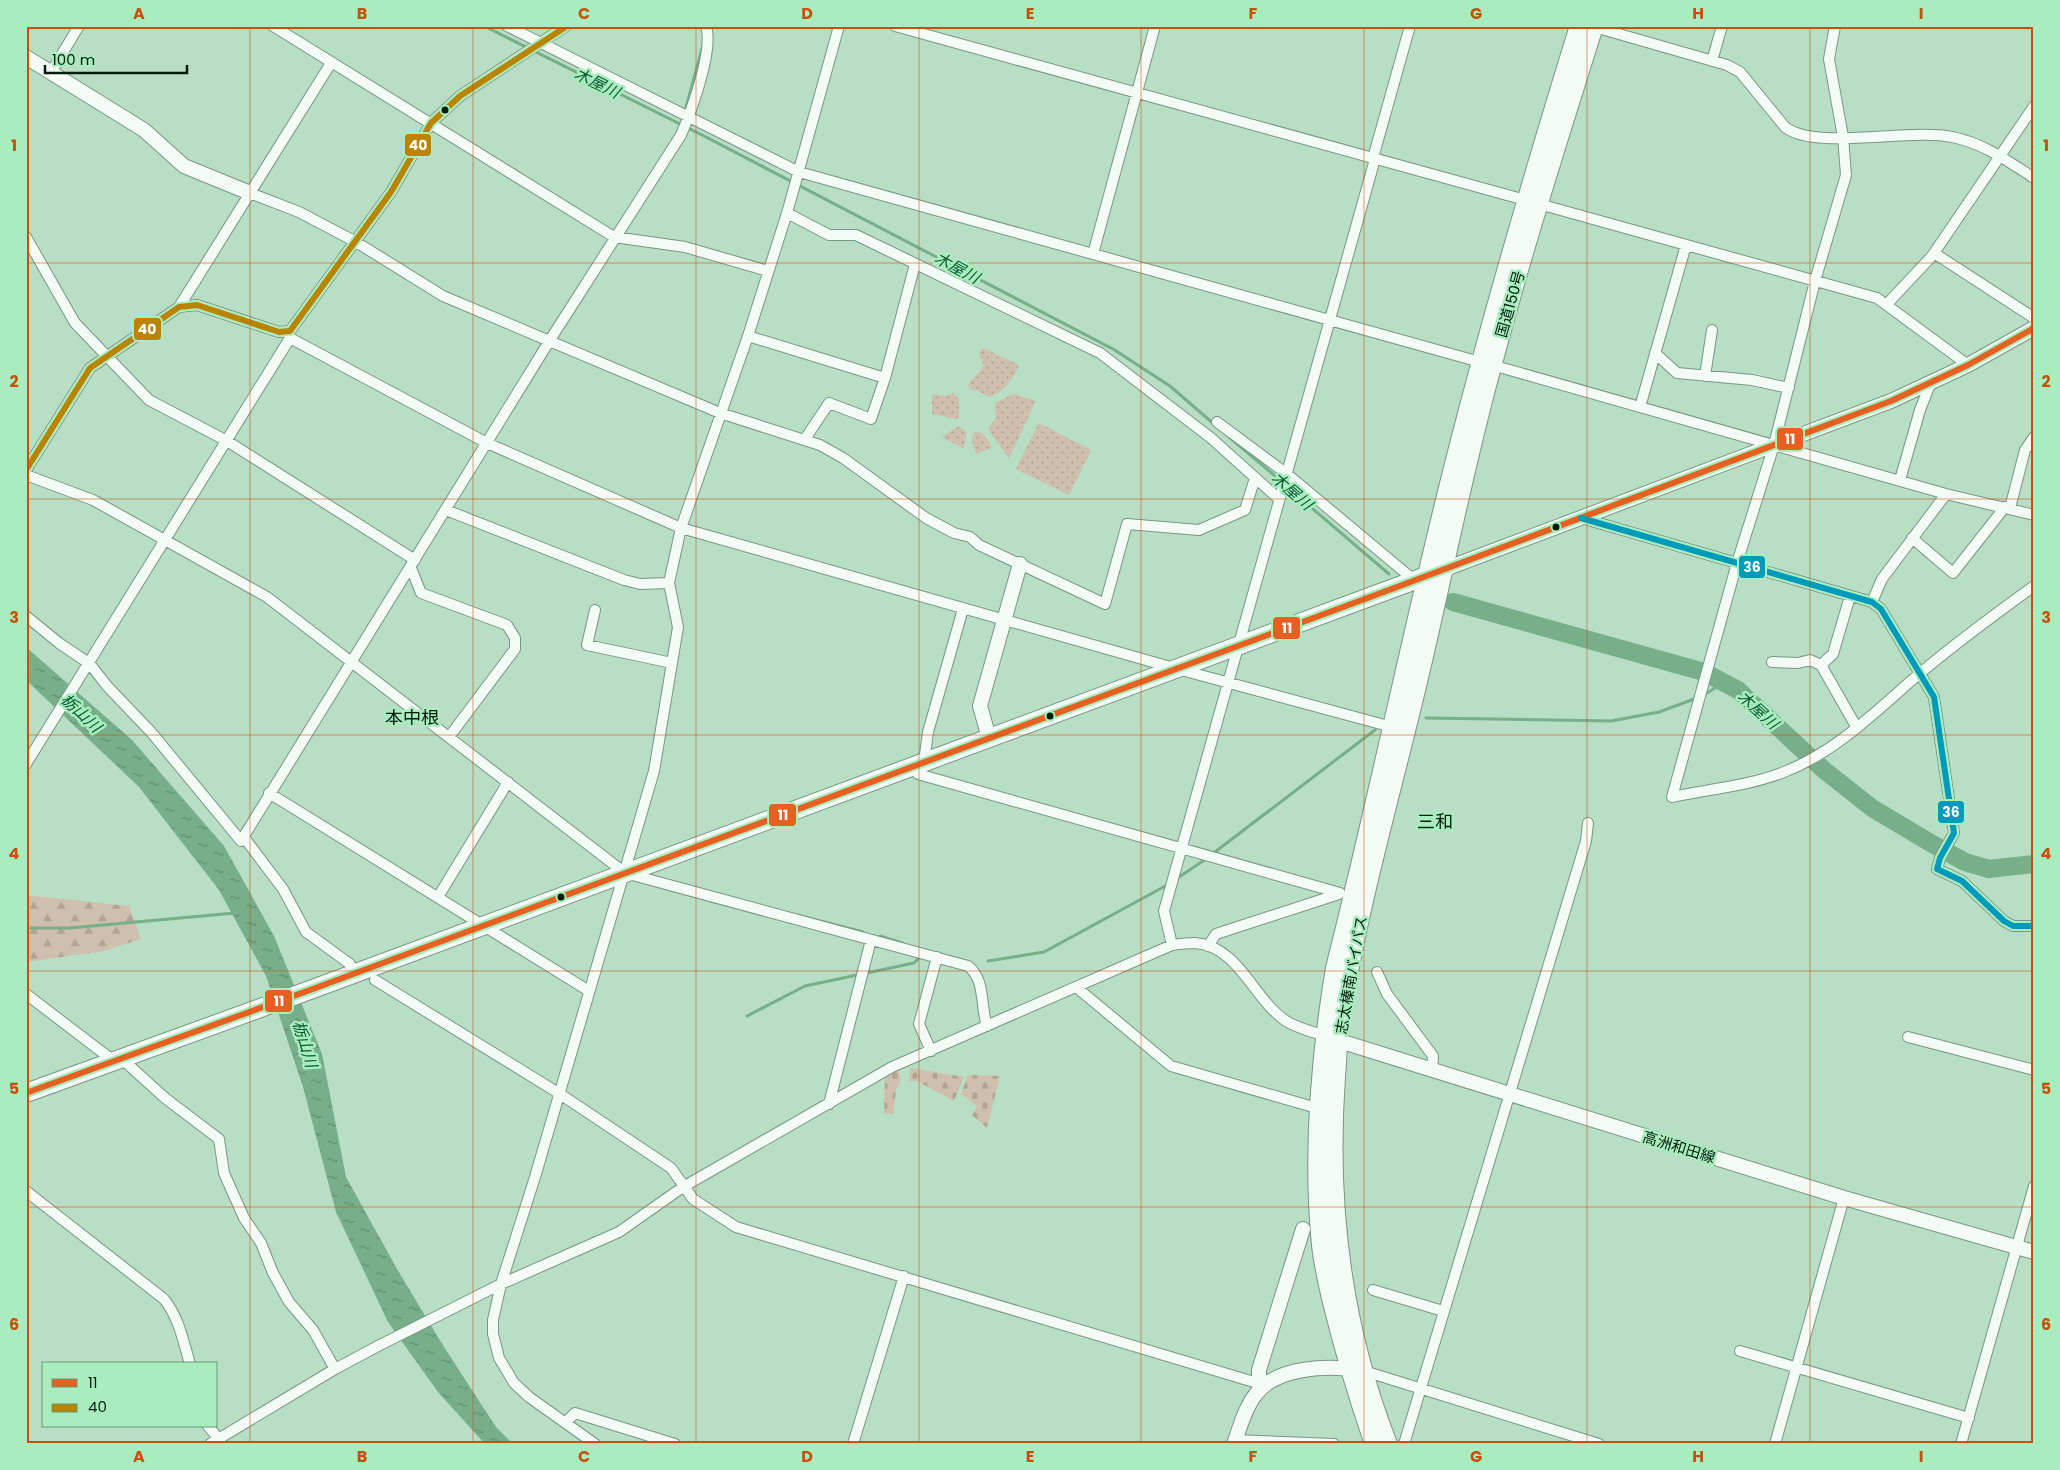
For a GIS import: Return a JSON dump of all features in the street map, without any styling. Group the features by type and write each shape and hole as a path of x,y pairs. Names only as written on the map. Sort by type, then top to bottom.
{"highway":[{"name":"国道150号","path":"1421,577 1486,364 1532,202 1589,26"},
{"name":"国道150号","path":"1445,569 1486,364"},
{"path":"26,1093 268,1006 1174,668 1445,569"},
{"name":"志太榛南バイパス","path":"1374,1444 1356,1370 1321,1246 1318,1160 1320,1109 1332,1038 1342,1008 1357,934 1445,569"},
{"name":"志太榛南バイパス","path":"1388,1444 1375,1410 1356,1370 1347,1306 1336,1213 1332,1038 1335,968 1347,895 1392,727 1421,577"}],"main road":[{"path":"26,57 144,130 184,166 250,193"},
{"path":"1445,569 1891,401 1968,365 2034,328"},
{"path":"990,738 980,706 1020,564"},
{"name":"高洲和田線","path":"1332,1038 1508,1095 1844,1198 2034,1252"},
{"path":"1264,1385 1259,1378 1259,1370 1303,1228"},
{"path":"1235,1442 1248,1406 1264,1385 1283,1374 1298,1370 1356,1370"}],"street":[{"path":"51,72 79,26"},
{"path":"273,26 614,238 685,247 768,271"},
{"path":"507,26 799,172 1946,494 2034,515"},
{"path":"26,764 227,441 287,335 391,192 431,123 460,96 566,26"},
{"path":"26,616 107,686 151,732 241,841 350,661 488,444 550,340 681,135 688,118 708,48 706,26"},
{"path":"596,1444 529,1397 514,1383 498,1358 493,1334 493,1320 501,1284 560,1094 654,771 678,627 669,583 681,528 748,336 793,195 839,26"},
{"path":"895,26 1137,91 1877,298 1968,365"},
{"path":"932,37 935,26"},
{"path":"1093,254 1155,26"},
{"path":"1172,945 1164,911 1330,320 1410,26"},
{"path":"1589,26 1728,65 1740,72 1785,127 1794,134 1821,139 1926,134 1951,137 1973,142 2001,156 2034,178"},
{"path":"1712,61 1722,26"},
{"path":"1835,26 1829,59 1843,137 1846,175 1815,280 1774,445 1737,563 1706,681 1672,797 1757,780 1783,773 1804,763 1857,728 1921,673 2034,586"},
{"path":"179,308 331,63"},
{"path":"1887,304 1934,253 2034,106"},
{"path":"250,193 299,212 356,242 443,296 550,340 621,373 720,412 805,439 843,458 926,518 954,533 970,537 979,545 1105,604 1127,524 1200,530 1245,510 1255,478"},
{"path":"787,214 828,235 856,235 1100,353 1211,438 1279,499"},
{"path":"26,237 76,322 106,356 150,400 227,441 413,564 421,593 507,625 515,638 515,649 449,737"},
{"path":"1640,407 1686,245"},
{"path":"1934,253 2034,318"},
{"path":"805,439 829,403 871,419 885,378 916,264"},
{"path":"26,470 90,368 179,308 198,305 287,335 488,444 681,528 963,609 1004,618 1174,668 1392,727"},
{"path":"1706,376 1712,330"},
{"path":"748,336 885,378"},
{"path":"1655,353 1677,373 1752,380 1789,388"},
{"path":"1900,480 1920,410 1932,382"},
{"path":"1216,422 1421,577"},
{"path":"1912,538 1953,573 2007,508 2025,450 2034,437"},
{"path":"26,474 93,500 267,598 625,873 968,966 980,983 987,1026"},
{"path":"1872,602 1882,579 1946,494"},
{"path":"446,510 624,580 640,584 669,583"},
{"path":"1581,518 1872,602 1881,609 1934,697 1954,833 1940,858 1937,869 1962,880 2004,921 2013,926 2034,926"},
{"path":"1821,665 1833,654 1850,596"},
{"path":"963,609 919,764 918,774 1347,895"},
{"path":"596,610 587,645 672,663"},
{"path":"1772,662 1798,663 1810,660 1821,665 1857,728"},
{"path":"438,896 508,782"},
{"path":"269,793 589,991"},
{"path":"1404,1444 1586,841 1588,823"},
{"path":"243,836 283,889 306,932 350,964"},
{"path":"1208,946 1216,934 1347,895"},
{"path":"829,1104 871,940"},
{"path":"209,1428 213,1442 335,1369 385,1343 501,1284 619,1232 683,1186 892,1067 1172,945 1195,943 1221,952 1236,966 1267,1004 1286,1022 1332,1038"},
{"path":"931,1051 919,1024 937,957"},
{"path":"1377,972 1387,994 1433,1056 1432,1071"},
{"path":"375,980 560,1094 671,1168 693,1199 736,1227 1264,1385"},
{"path":"1076,988 1171,1066 1320,1109"},
{"path":"26,994 119,1061 219,1139 224,1173 244,1218 261,1243 272,1273 289,1302 313,1330 335,1369"},
{"path":"1908,1037 2034,1070"},
{"path":"1961,1444 2034,1186"},
{"path":"26,1191 164,1299 174,1312 189,1362"},
{"path":"1775,1444 1844,1198"},
{"path":"853,1444 904,1276"},
{"path":"1373,1290 1443,1311"},
{"path":"1740,1351 1796,1369 1969,1418"},
{"path":"1356,1370 1599,1444"},
{"path":"566,1422 575,1413 675,1444"},
{"path":"1235,1442 1334,1444"}],"green space":[{"path":"983,348 1019,365 1008,384 1000,392 989,397 977,390 971,390 968,385 984,366 979,354"},
{"path":"953,393 959,399 959,417 956,419 932,414 932,394 946,396"},
{"path":"1013,394 1036,401 1009,458 988,429 996,418 995,403"},
{"path":"1039,423 1091,450 1069,495 1016,469"},
{"path":"959,426 967,433 964,449 942,437"},
{"path":"975,431 985,436 992,446 991,448 976,454 972,440"},
{"path":"26,895 129,906 141,939 104,951 26,962"},
{"path":"910,1068 964,1077 954,1101 917,1081 909,1081"},
{"path":"898,1070 901,1080 896,1090 893,1114 884,1114 885,1077"},
{"path":"968,1075 1000,1076 987,1128 972,1115 977,1106 961,1094"}],"water":[{"name":"栃山川","path":"26,647 132,740 224,846 274,936 322,1054 346,1177 397,1269 444,1347 496,1427 513,1444 485,1444 438,1392 388,1322 336,1212 303,1087 266,976 219,890 139,787 26,680"}],"waterway":[{"name":"木屋川","path":"484,26 704,136 1113,349 1170,386 1215,425"},
{"path":"685,111 702,49"},
{"name":"木屋川","path":"1229,437 1281,481"},
{"name":"木屋川","path":"1286,486 1389,574"},
{"name":"木屋川","path":"1453,602 1704,672 1738,690 1824,770 1872,808 1934,845 1965,862 1989,869 2034,864"},
{"path":"1702,696 1725,682"},
{"path":"1426,718 1611,721 1659,712 1697,698"},
{"path":"1211,855 1375,730"},
{"path":"1176,879 1206,859"},
{"path":"988,961 1044,952 1169,884"},
{"path":"26,928 70,928 235,913"},
{"path":"797,915 863,932"},
{"path":"880,936 902,943"},
{"path":"747,1016 805,986 914,963 921,956"}],"transit line":[{"name":"40","path":"26,470 90,368 179,307 197,305 279,332 290,331 391,192 431,123 460,96 564,28"},
{"name":"11","path":"26,1093 310,990 1389,590 1891,401 1968,365 2034,328"},
{"name":"36","path":"1581,518 1872,602 1881,609 1934,697 1954,833 1940,858 1937,869 1962,881 2004,921 2013,926 2034,926"}],"district":[{"name":"本中根","path":"412,717"},
{"name":"三和","path":"1435,821"}]}
